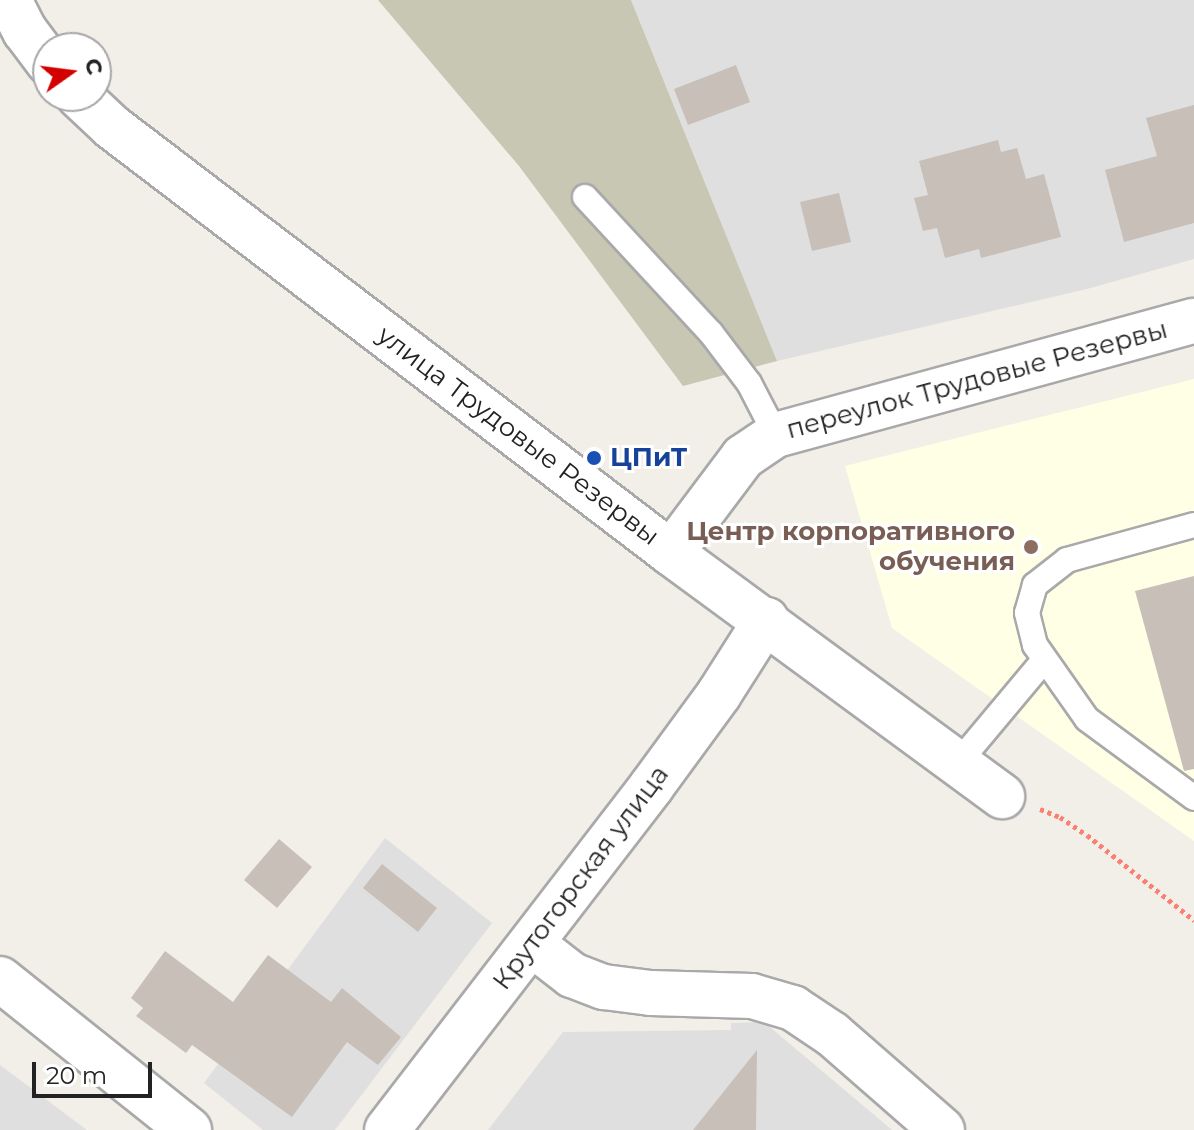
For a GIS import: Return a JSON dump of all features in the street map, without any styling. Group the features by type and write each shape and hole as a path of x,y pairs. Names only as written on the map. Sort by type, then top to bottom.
{"street":[{"path":"9,0 32,40"},
{"name":"улица Трудовые Резервы","path":"96,112 671,553 1002,796"},
{"name":"переулок Трудовые Резервы","path":"671,553 743,457 776,435 1194,321"},
{"name":"Крутогорская улица","path":"387,1130 532,944 719,694 766,620"},
{"path":"532,944 572,975 604,987 651,993 752,996 793,1008 832,1034 942,1130"},
{"path":"0,979 189,1130"}],"lane":[{"path":"585,197 711,333 749,383 776,435"},
{"path":"1194,525 1085,553 1049,571 1035,585 1027,613 1029,629 1044,660 1087,719 1194,798"},
{"path":"958,763 1044,660"}],"path":[{"path":"1002,796 1060,817 1194,920"}],"shaded area":[{"path":"378,0 631,0 777,361 683,386 519,166"},
{"path":"631,0 1194,0 1194,259 1087,289 777,361"},
{"name":"Центр корпоративного обучения","path":"1194,379 1194,841 892,628 845,466"},
{"path":"385,838 492,923 335,1130 263,1130 204,1083"},
{"path":"764,1022 892,1130 488,1130 563,1032 731,1030 731,1023"},
{"path":"0,1065 87,1130 0,1130"}],"building":[{"path":"736,65 750,102 688,125 674,89"},
{"path":"1194,105 1194,223 1124,242 1105,170 1157,156 1146,118"},
{"path":"998,140 1001,152 1017,148 1026,179 1044,174 1061,237 981,258 979,249 945,258 937,228 923,231 914,198 928,195 919,161"},
{"path":"839,193 851,242 812,251 800,202"},
{"path":"1194,576 1194,769 1184,771 1135,591"},
{"path":"279,839 312,867 277,908 244,880"},
{"path":"382,864 437,908 418,932 363,888"},
{"path":"165,951 233,1002 268,955 331,1002 342,988 401,1037 378,1065 347,1042 292,1117 192,1045 186,1053 136,1016 143,1008 131,998"},
{"path":"757,1050 756,1130 693,1130"}],"place":[{"name":"ЦПиТ","path":"594,458"},
{"name":"Центр корпоративного обучения","path":"1031,547"}]}
